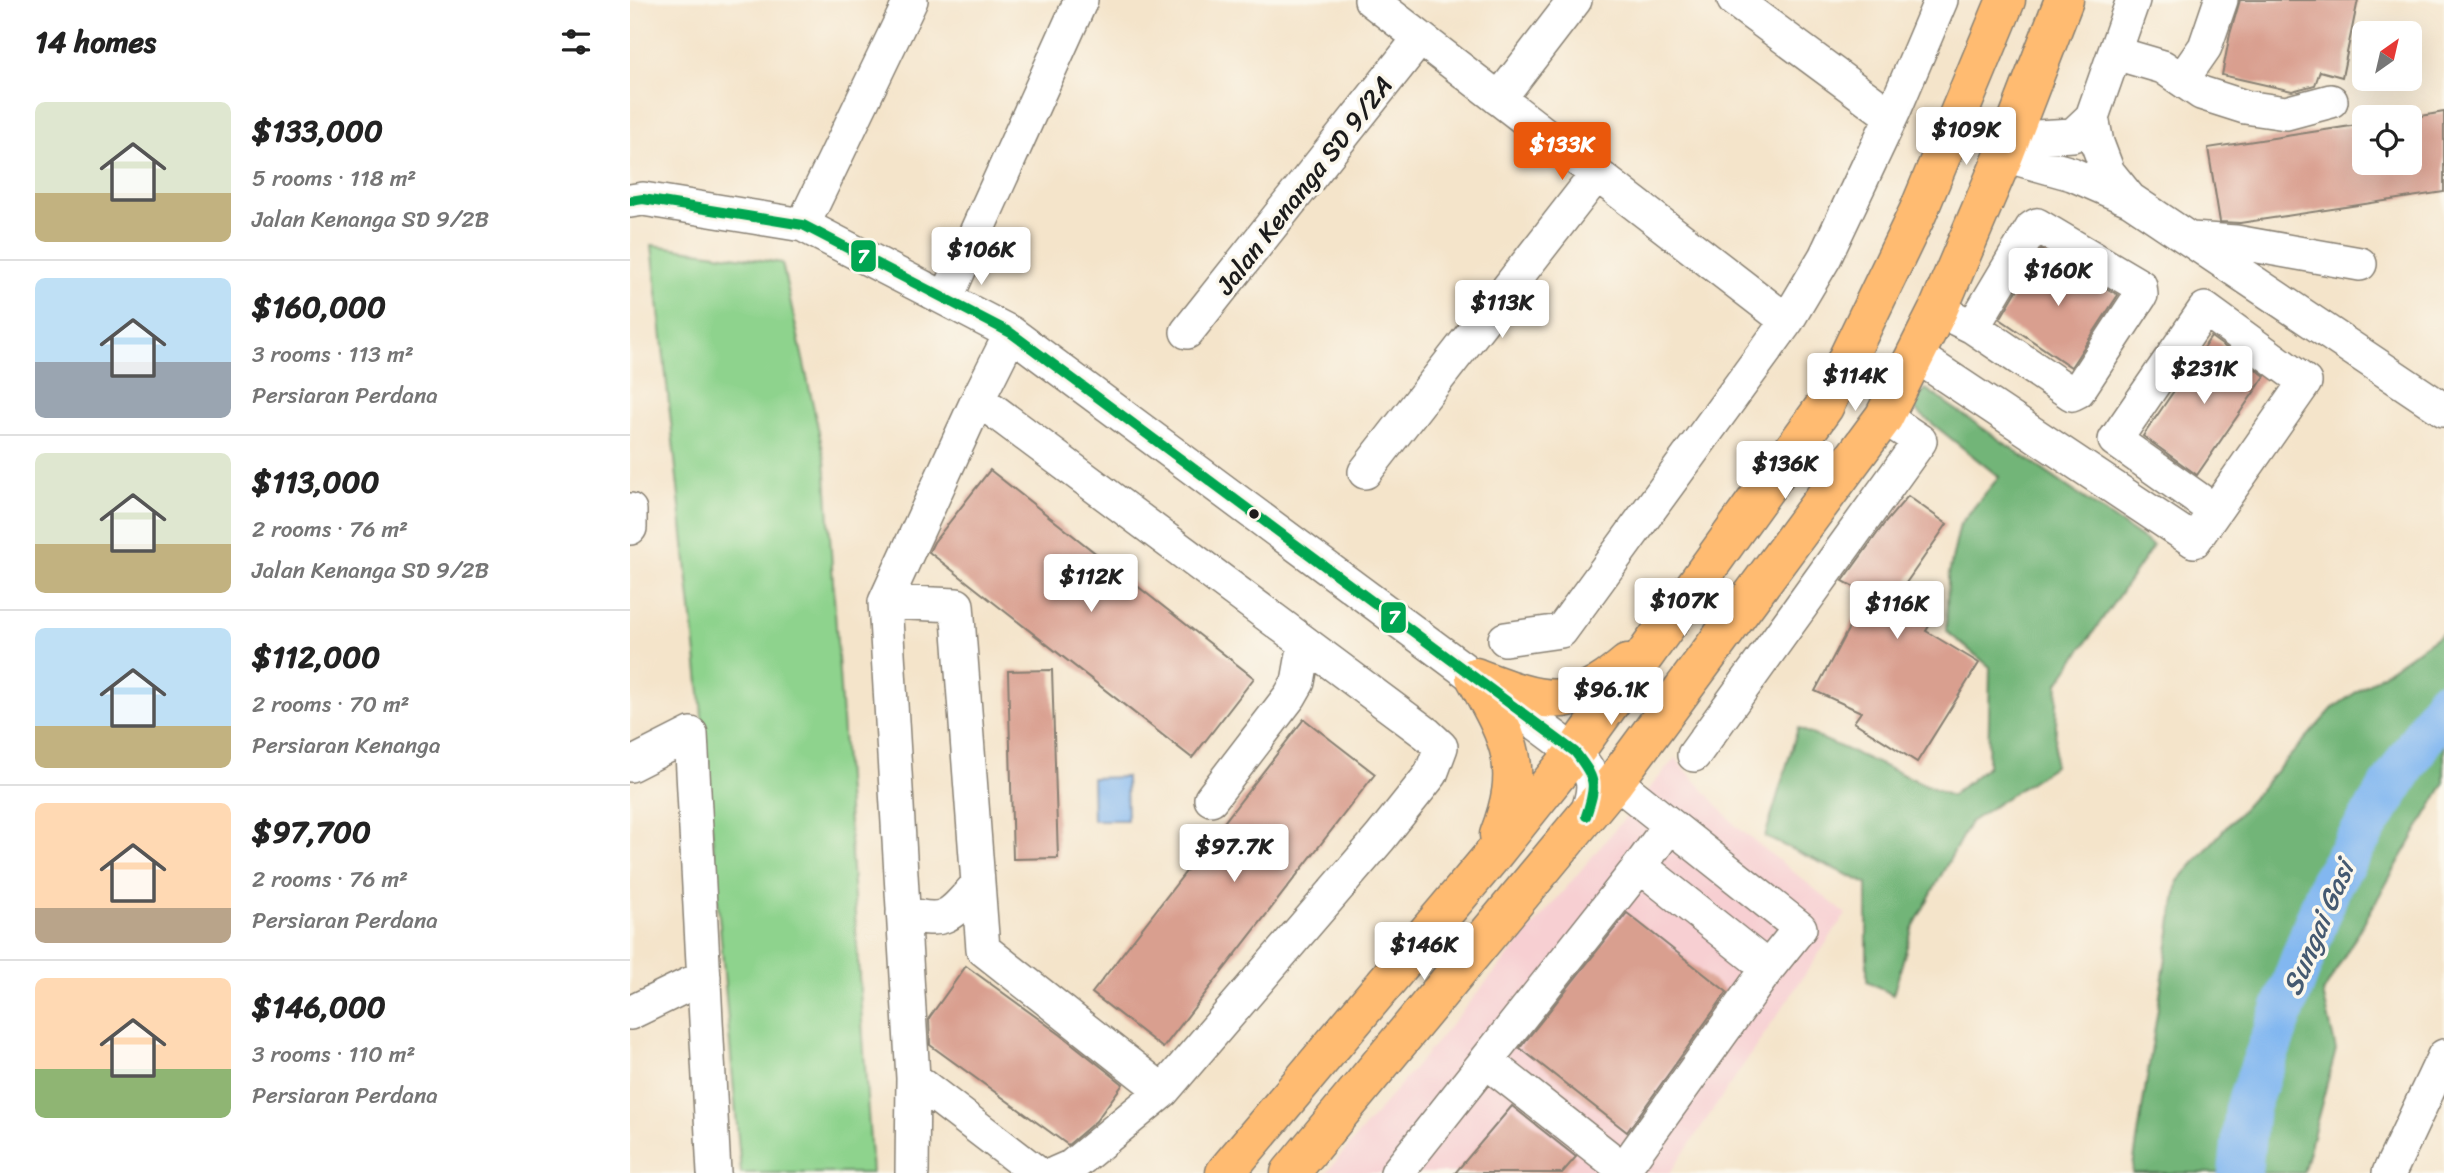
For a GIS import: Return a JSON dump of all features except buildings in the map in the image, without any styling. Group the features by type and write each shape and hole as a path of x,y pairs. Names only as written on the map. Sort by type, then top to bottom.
{"main road":[{"path":"1225,1173 1491,857 1575,752 1824,407 1918,212 2006,0"},
{"path":"1290,1173 1615,781 1884,417 1938,310 2064,0"},
{"path":"1475,677 1520,694 1559,699 1585,694 1616,673 1665,630"},
{"path":"1475,677 1500,723 1512,755 1513,789 1491,857"}],"street":[{"path":"803,225 911,0"},
{"path":"946,299 1081,0"},
{"path":"1371,0 1787,321"},
{"path":"1499,99 1575,0"},
{"path":"1734,0 1891,116"},
{"path":"1505,639 1561,631 1787,321 1825,257 1891,116 1941,0"},
{"path":"2006,148 2036,136 2073,135 2092,117 2133,0"},
{"path":"2182,80 2205,47 2221,0"},
{"name":"Jalan Kenanga SD 9/2A","path":"1187,332 1420,38"},
{"path":"2115,53 2164,68 2201,93 2234,103 2286,113 2332,101"},
{"path":"2092,117 2097,144 2108,172 2131,200"},
{"path":"2006,148 2131,200 2444,410"},
{"path":"1365,472 1597,174"},
{"path":"630,201 643,199 803,225 1011,333 1575,752 1588,768 1595,790 1586,816"},
{"path":"1938,310 1973,327 2067,393 2075,394 2142,290 2140,286 2037,225 2032,228 1973,327"},
{"path":"2189,239 2236,242 2358,268 2258,256 2218,257"},
{"path":"1915,355 2194,541 2215,511 2305,382 2205,309 2115,440 2215,511"},
{"path":"912,1173 913,1078 885,602 1011,333"},
{"path":"978,399 1441,747 1430,774 1380,838 1163,1091 1072,1166 1056,1173"},
{"path":"1694,755 1920,441 1884,417"},
{"path":"630,510 630,528"},
{"path":"885,602 957,605 983,949 1163,1091"},
{"path":"1211,799 1294,689 1298,682 1305,643"},
{"path":"1575,752 1597,756 1622,754 1653,729"},
{"path":"630,765 691,734 714,1173"},
{"path":"1486,1061 1622,1171 1768,968 1800,928 1615,781"},
{"path":"1396,1173 1670,825"},
{"path":"1640,866 1768,968"},
{"path":"903,913 929,920 943,918 955,910 978,884"},
{"path":"630,1013 704,977"},
{"path":"2389,1173 2444,1056"},
{"path":"913,1078 1037,1173"}],"shaded area":[{"path":"1675,758 1737,827 1846,914 1670,1173 1326,1173"}],"green space":[{"path":"652,245 782,263 825,460 872,1173 741,1173 700,693"},
{"path":"1926,389 2153,546 2058,683 2054,766 1970,822 1912,929 1893,995 1867,981 1867,884 1765,837 1798,728 1951,796 1988,766 1990,667 1946,631 1948,578 1960,524 1999,477 1909,405"},
{"path":"2444,632 2444,784 2323,993 2336,1050 2303,1173 2132,1173 2178,881 2333,708"}],"water":[{"path":"1126,777 1127,820 1093,820 1092,778"}],"waterway":[{"name":"Sungai Gasi","path":"2240,1173 2247,1107 2331,882 2444,703"}],"transit line":[{"name":"7","path":"630,201 643,199 803,225 1011,333 1575,752 1591,776 1593,789 1586,816"}]}
